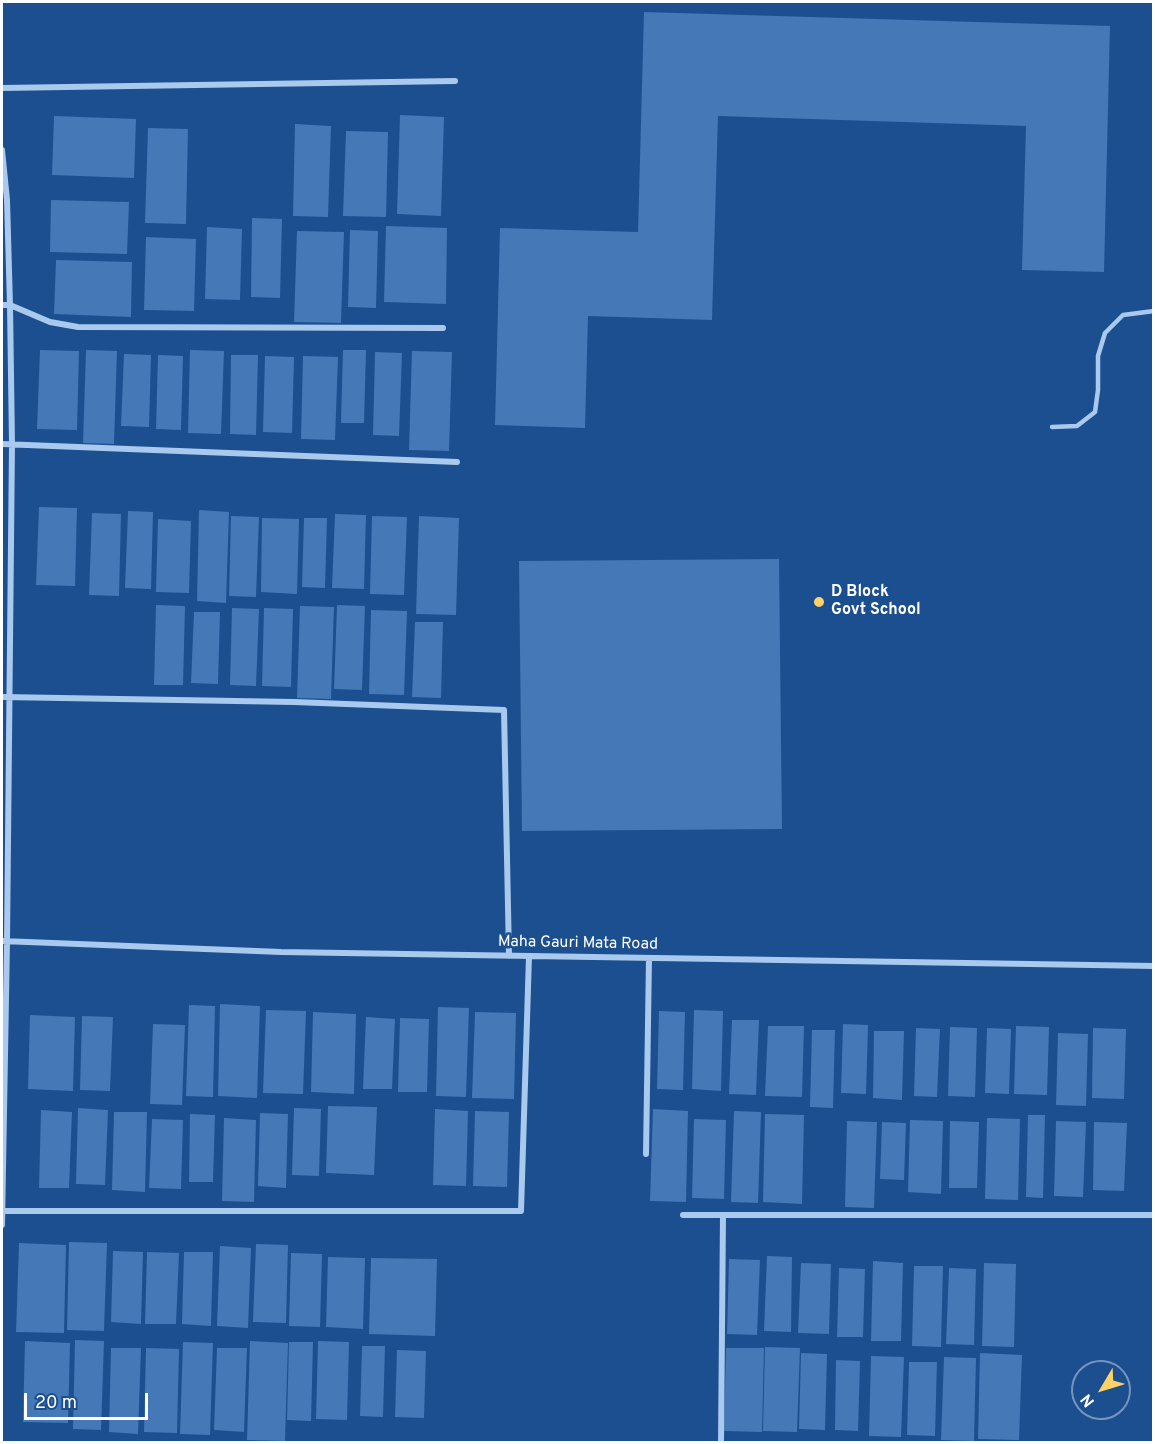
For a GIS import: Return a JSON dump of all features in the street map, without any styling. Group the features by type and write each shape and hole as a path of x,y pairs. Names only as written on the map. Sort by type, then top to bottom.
{"street":[{"path":"2,88 455,81"},
{"path":"2,150 7,200 12,444 2,1225"},
{"path":"2,305 10,305 50,322 78,327 443,328"},
{"path":"2,444 457,462"},
{"path":"2,697 294,702 504,710 509,956"},
{"name":"Maha Gauri Mata Road","path":"4,941 280,952 1154,966"},
{"path":"2,1211 521,1211 529,956"},
{"path":"646,1154 649,958"},
{"path":"683,1215 1154,1215"},
{"path":"721,1443 723,1215"}],"lane":[{"path":"1052,427 1077,426 1095,412 1098,390 1098,356 1106,333 1123,315 1154,311"}],"building":[{"path":"644,12 1110,26 1104,272 1022,270 1026,126 718,116 712,320 588,316 585,428 495,425 500,228 638,232"},
{"path":"400,115 444,117 441,216 397,214"},
{"path":"54,116 136,119 134,178 52,175"},
{"path":"295,124 331,126 328,217 293,216"},
{"path":"148,128 188,129 186,224 145,223"},
{"path":"346,131 388,132 386,217 343,216"},
{"path":"51,200 129,202 127,254 50,252"},
{"path":"252,218 282,219 280,298 251,297"},
{"path":"386,226 447,228 446,304 384,302"},
{"path":"207,227 242,229 240,300 205,299"},
{"path":"350,230 378,231 376,308 348,307"},
{"path":"297,231 344,232 341,323 294,322"},
{"path":"146,237 196,239 194,311 144,310"},
{"path":"56,260 132,262 131,317 54,314"},
{"path":"40,350 79,351 77,430 37,429"},
{"path":"86,350 117,351 114,444 83,443"},
{"path":"190,350 224,351 221,434 188,433"},
{"path":"343,350 366,350 364,423 341,423"},
{"path":"412,351 452,352 449,451 409,450"},
{"path":"375,352 402,353 399,436 373,435"},
{"path":"124,354 151,355 149,427 121,426"},
{"path":"158,355 183,356 181,430 156,429"},
{"path":"231,355 258,355 256,435 230,434"},
{"path":"265,356 294,357 292,433 263,432"},
{"path":"303,356 338,357 335,440 301,439"},
{"path":"39,507 77,508 75,586 36,585"},
{"path":"199,510 229,512 226,603 197,601"},
{"path":"128,511 153,512 151,589 125,588"},
{"path":"92,513 121,514 119,596 89,595"},
{"path":"335,514 366,515 364,589 332,588"},
{"path":"231,516 259,517 256,597 229,596"},
{"path":"372,516 407,517 404,595 370,594"},
{"path":"419,516 459,518 456,615 416,614"},
{"path":"262,518 299,519 297,594 261,592"},
{"path":"304,518 327,518 325,588 302,587"},
{"path":"158,519 191,521 189,593 156,592"},
{"path":"779,559 782,829 522,831 519,561"},
{"path":"156,605 185,606 183,685 154,685"},
{"path":"337,605 365,606 362,690 334,689"},
{"path":"300,606 334,607 331,699 297,698"},
{"path":"232,608 259,609 256,686 230,685"},
{"path":"264,608 293,609 291,687 262,686"},
{"path":"371,610 407,611 404,695 369,694"},
{"path":"194,612 220,612 218,684 191,683"},
{"path":"415,622 443,622 441,698 412,697"},
{"path":"220,1004 260,1006 257,1098 218,1096"},
{"path":"189,1005 215,1006 213,1097 186,1096"},
{"path":"438,1007 469,1008 466,1097 436,1096"},
{"path":"266,1010 306,1011 303,1094 263,1093"},
{"path":"694,1010 723,1011 721,1091 692,1089"},
{"path":"659,1011 685,1012 683,1090 657,1089"},
{"path":"313,1012 356,1014 354,1094 311,1092"},
{"path":"475,1012 516,1013 514,1099 472,1098"},
{"path":"30,1015 75,1017 73,1091 28,1089"},
{"path":"82,1016 113,1017 110,1091 80,1090"},
{"path":"366,1017 395,1019 392,1089 363,1089"},
{"path":"400,1018 429,1019 427,1092 398,1092"},
{"path":"732,1020 759,1020 756,1095 729,1094"},
{"path":"153,1024 185,1025 182,1105 150,1104"},
{"path":"843,1024 868,1025 866,1094 841,1093"},
{"path":"768,1026 804,1026 802,1097 765,1096"},
{"path":"1016,1026 1049,1027 1047,1095 1014,1094"},
{"path":"950,1027 977,1028 975,1097 948,1096"},
{"path":"916,1028 940,1029 937,1097 914,1096"},
{"path":"987,1028 1011,1029 1009,1094 985,1093"},
{"path":"1093,1028 1126,1029 1124,1099 1092,1098"},
{"path":"812,1030 835,1030 833,1108 810,1107"},
{"path":"874,1031 904,1031 902,1100 873,1098"},
{"path":"1058,1033 1088,1034 1086,1106 1056,1105"},
{"path":"328,1106 377,1107 374,1175 326,1173"},
{"path":"78,1108 108,1110 105,1185 76,1184"},
{"path":"294,1108 321,1109 319,1176 292,1175"},
{"path":"435,1109 468,1111 466,1186 433,1185"},
{"path":"653,1109 688,1111 686,1202 650,1201"},
{"path":"41,1110 72,1112 69,1188 39,1188"},
{"path":"475,1111 509,1112 507,1187 473,1186"},
{"path":"734,1111 761,1112 758,1203 731,1202"},
{"path":"114,1112 147,1112 145,1192 112,1190"},
{"path":"260,1113 288,1114 286,1188 258,1186"},
{"path":"190,1114 215,1115 213,1182 189,1182"},
{"path":"765,1114 804,1115 802,1204 763,1202"},
{"path":"1028,1115 1045,1115 1043,1198 1026,1197"},
{"path":"224,1118 256,1120 254,1202 222,1201"},
{"path":"987,1118 1020,1119 1018,1200 985,1199"},
{"path":"152,1119 183,1120 181,1189 149,1188"},
{"path":"694,1119 726,1120 724,1199 692,1198"},
{"path":"910,1120 943,1121 941,1194 908,1192"},
{"path":"847,1121 877,1122 874,1208 845,1207"},
{"path":"950,1121 979,1122 977,1188 949,1188"},
{"path":"1056,1121 1086,1122 1083,1197 1054,1196"},
{"path":"882,1122 906,1123 904,1180 880,1179"},
{"path":"1094,1122 1127,1123 1124,1191 1093,1190"},
{"path":"69,1242 107,1243 104,1331 67,1330"},
{"path":"19,1243 66,1245 64,1333 16,1332"},
{"path":"256,1244 288,1245 286,1323 253,1322"},
{"path":"220,1246 251,1248 248,1328 217,1326"},
{"path":"113,1251 143,1252 141,1324 111,1322"},
{"path":"147,1252 179,1253 176,1324 145,1324"},
{"path":"184,1252 213,1252 211,1326 182,1324"},
{"path":"291,1253 322,1254 320,1327 289,1326"},
{"path":"767,1256 792,1257 791,1332 764,1331"},
{"path":"328,1257 365,1258 363,1329 326,1327"},
{"path":"371,1258 437,1259 435,1336 369,1334"},
{"path":"729,1259 760,1260 757,1335 727,1334"},
{"path":"873,1261 903,1263 901,1341 871,1341"},
{"path":"801,1263 831,1264 829,1334 798,1333"},
{"path":"984,1263 1016,1264 1014,1347 982,1346"},
{"path":"914,1266 943,1266 941,1347 912,1346"},
{"path":"839,1268 865,1269 863,1337 837,1337"},
{"path":"949,1268 976,1269 974,1345 946,1344"},
{"path":"75,1340 104,1341 101,1430 73,1429"},
{"path":"25,1341 70,1343 68,1423 23,1422"},
{"path":"250,1341 288,1343 285,1441 247,1440"},
{"path":"318,1341 349,1342 347,1420 316,1419"},
{"path":"183,1342 213,1343 210,1435 180,1434"},
{"path":"289,1342 313,1342 311,1421 287,1420"},
{"path":"362,1346 385,1346 383,1417 360,1416"},
{"path":"765,1347 800,1348 797,1432 763,1431"},
{"path":"111,1348 141,1348 138,1434 109,1432"},
{"path":"146,1348 179,1349 177,1433 144,1432"},
{"path":"217,1348 247,1348 244,1432 214,1430"},
{"path":"726,1348 764,1348 762,1432 724,1431"},
{"path":"397,1350 426,1351 424,1418 395,1417"},
{"path":"801,1353 827,1354 825,1430 799,1429"},
{"path":"980,1353 1022,1355 1019,1440 978,1439"},
{"path":"871,1356 904,1357 901,1437 869,1436"},
{"path":"944,1357 976,1358 974,1441 941,1440"},
{"path":"836,1360 860,1361 858,1431 835,1430"},
{"path":"909,1362 937,1362 935,1436 907,1435"}],"place":[{"name":"D Block Govt School","path":"819,602"}]}
